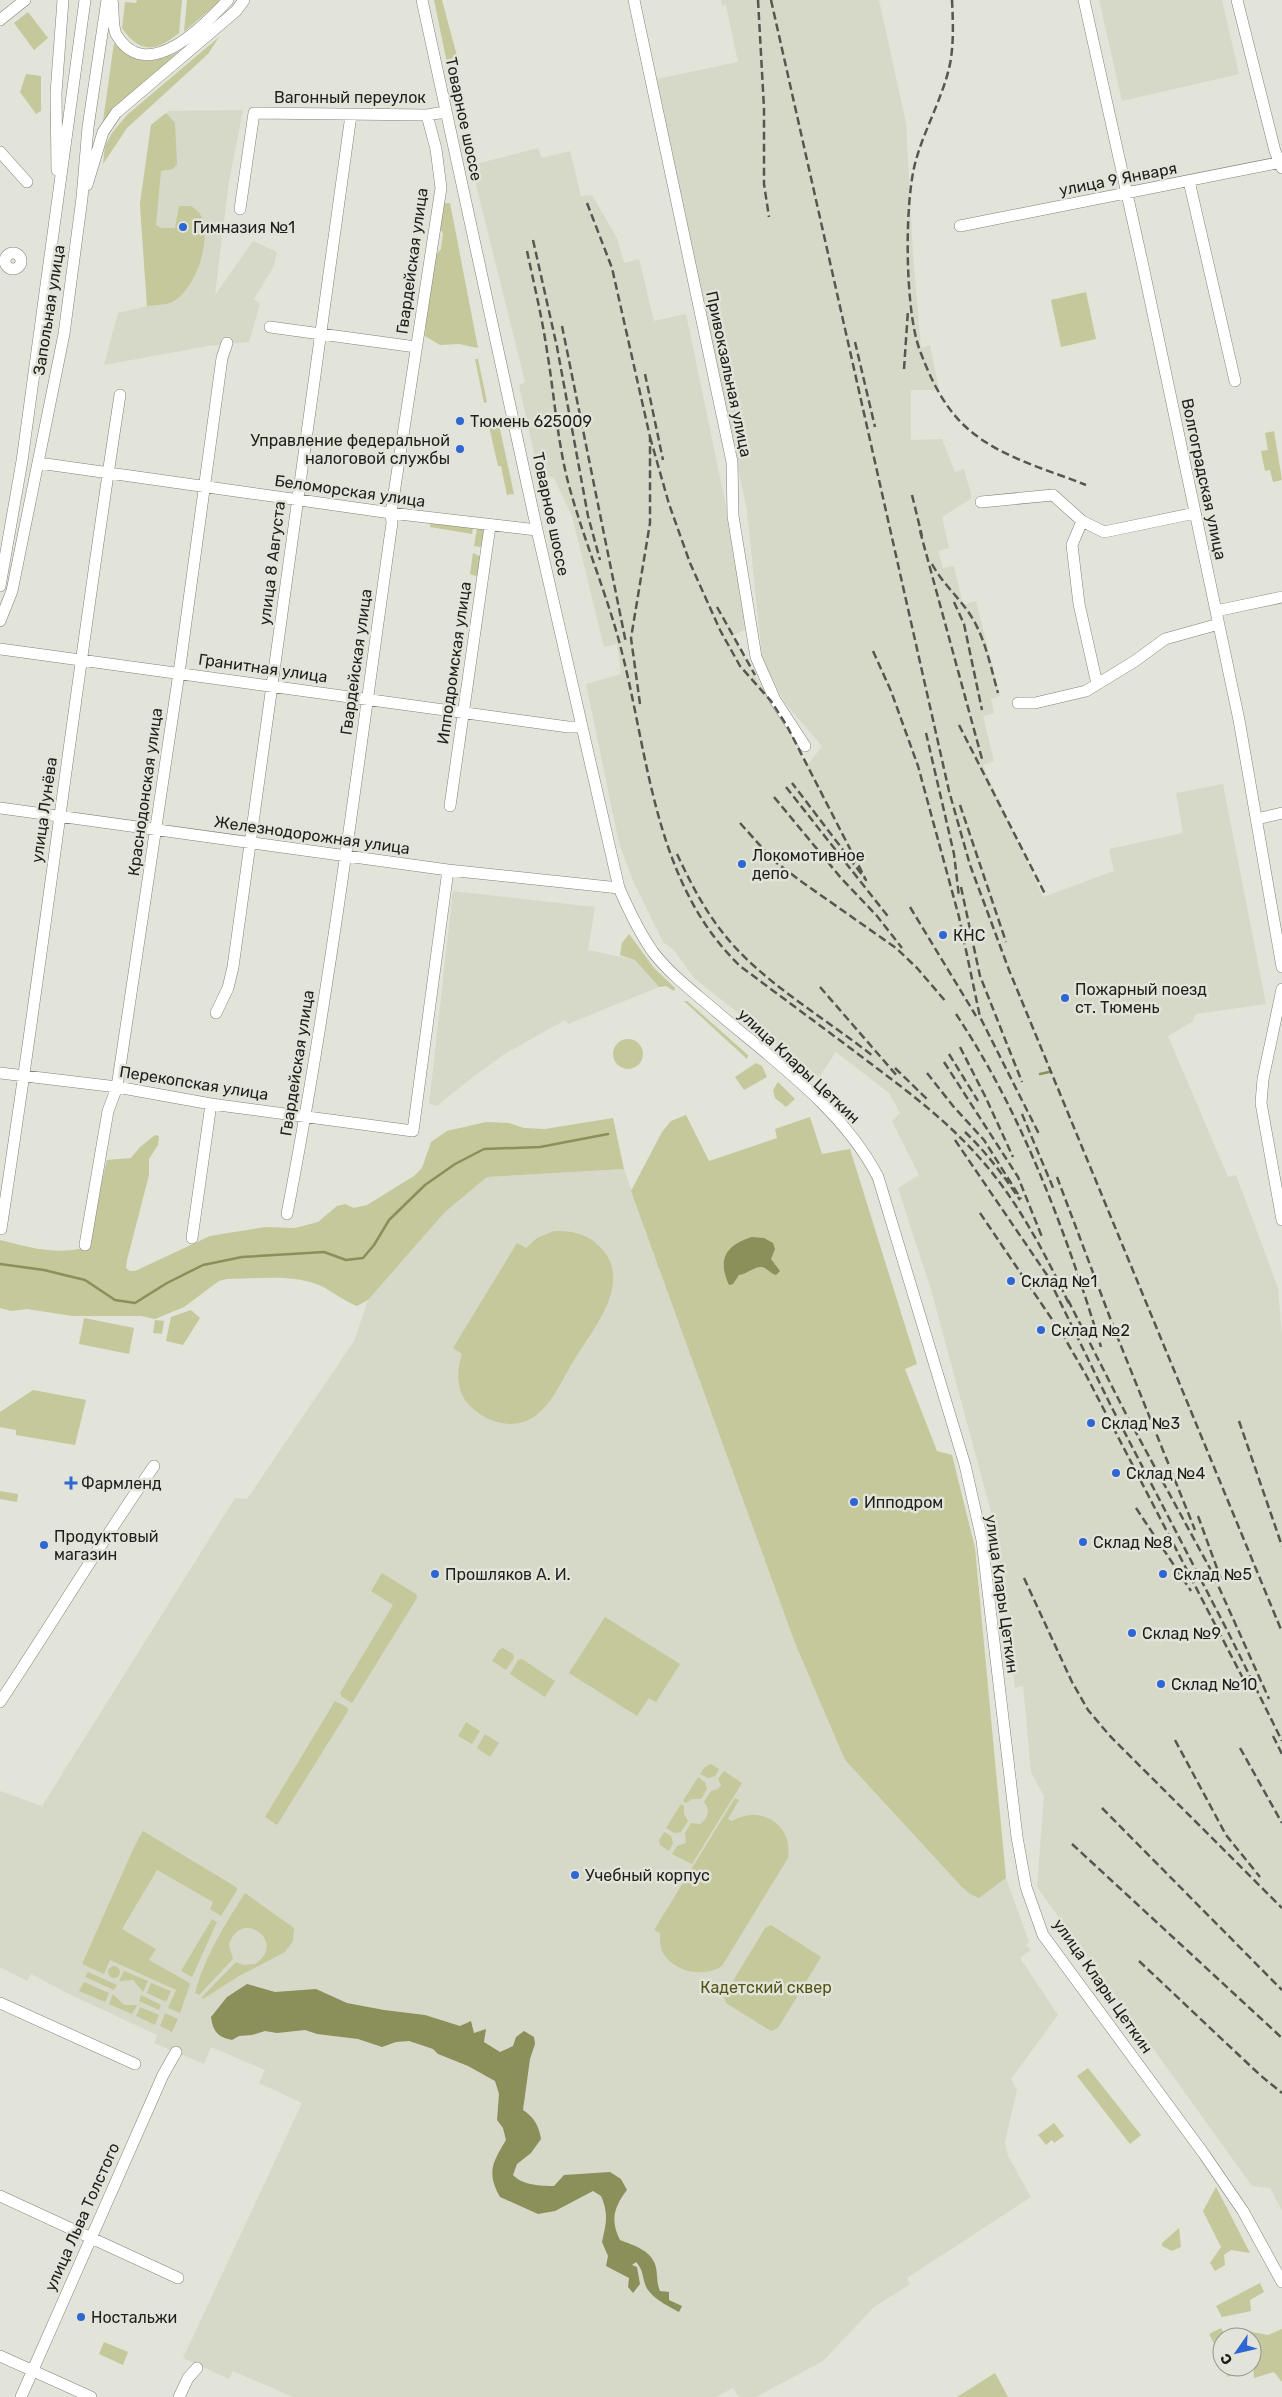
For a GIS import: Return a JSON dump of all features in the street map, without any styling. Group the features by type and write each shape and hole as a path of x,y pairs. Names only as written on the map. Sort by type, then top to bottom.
{"street":[{"path":"0,20 25,0"},
{"path":"58,197 55,150 56,93 63,0"},
{"name":"Запольная улица","path":"0,586 22,461 85,0"},
{"name":"Запольная улица","path":"0,621 12,592 64,334 82,198 88,128 107,0"},
{"path":"112,0 115,33 131,51 151,56 174,48 228,0"},
{"path":"82,198 93,170 102,132 116,113 236,11 244,0"},
{"name":"Товарное шоссе","path":"422,0 537,530 619,888"},
{"name":"Привокзальная улица","path":"634,0 732,462 733,516 756,657 775,700 805,746"},
{"name":"Волгоградская улица","path":"1084,0 1219,624 1257,819 1282,967"},
{"path":"1237,0 1255,76 1281,164"},
{"name":"Вагонный переулок","path":"240,209 254,113 427,115 445,112"},
{"name":"улица 8 Августа","path":"216,1013 228,988 233,967 252,842 297,500 351,115"},
{"name":"Гвардейская улица","path":"287,1214 306,1115 345,857 392,523 391,513 441,188 436,149 427,115"},
{"path":"0,152 27,182"},
{"name":"улица 9 Января","path":"960,226 1281,164"},
{"path":"1189,182 1235,381"},
{"path":"441,188 462,185"},
{"path":"270,327 416,347"},
{"name":"Краснодонская улица","path":"85,1245 108,1111 117,1087 179,673 222,358 227,343"},
{"name":"улица Лунёва","path":"1,1229 25,1076 59,816 120,395"},
{"name":"Беломорская улица","path":"39,463 391,513 537,530"},
{"path":"981,502 1053,495 1082,521 1104,532 1195,513"},
{"path":"1082,521 1072,545 1079,604 1097,684"},
{"name":"Ипподромская улица","path":"450,806 490,526"},
{"path":"1216,611 1282,597"},
{"path":"1018,703 1035,703 1086,691 1135,661 1165,639 1219,624"},
{"name":"Гранитная улица","path":"0,648 464,713 581,727"},
{"name":"Железнодорожная улица","path":"0,808 252,842 345,857 619,888"},
{"path":"1257,819 1282,813"},
{"name":"Перекопская улица","path":"0,1073 117,1087 211,1104 306,1115 413,1131 448,870"},
{"name":"улица Клары Цеткин","path":"619,888 633,920 654,953 678,979 828,1110 865,1152 878,1177 965,1465 982,1540 1017,1837 1026,1887 1043,1934 1204,2154 1242,2211 1282,2282"},
{"path":"1282,990 1276,1048 1263,1079 1261,1103 1282,1220"},
{"path":"192,1238 211,1104"},
{"path":"0,1702 50,1628 111,1528 154,1466"},
{"path":"0,2003 136,2064"},
{"name":"улица Льва Толстого","path":"21,2397 163,2075 176,2052"},
{"path":"0,2196 178,2278"},
{"path":"0,2356 91,2397"},
{"path":"179,2397 188,2378 197,2368"}],"shaded area":[{"path":"721,0 879,0 906,123 913,254 921,348 930,345 939,390 911,390 911,440 942,439 955,472 964,469 972,498 942,517 949,548 938,551 943,568 954,566 963,605 976,601 1000,696 991,699 994,713 983,716 994,761 983,765 1043,897 1114,871 1109,849 1183,833 1176,793 1223,784 1266,1004 1196,1014 1192,1022 1168,1036 1228,1177 1236,1175 1278,1288 1282,1335 1282,2211 1270,2188 1252,2186 1037,1887 1044,1796 1031,1772 1023,1686 1015,1688 992,1516 932,1293 898,1188 919,1175 892,1121 900,1113 889,1093 836,1052 819,1077 694,978 673,949 663,942 634,883 619,843 586,684 621,674 617,644 604,647 572,516 554,478 539,476 519,385 525,382 472,169 476,164 538,148 542,158 570,151 581,196 592,195 617,238 624,263 639,259 654,321 686,314 731,530 747,628 733,636 807,766 822,746 784,702 762,657 747,511 657,79 738,62 726,5 722,6"},
{"path":"1099,0 1222,0 1239,74 1122,101"},
{"name":"Гимназия №1","path":"243,110 229,181 215,295 253,241 277,252 274,266 254,299 260,304 249,342 208,346 104,365 118,313 147,306 140,204 151,125 169,111"},
{"path":"453,891 595,907 588,950 635,960 659,987 568,1024 565,1020 506,1053 437,1106 429,1104"},
{"path":"624,1169 786,1616 845,1760 970,1894 979,1898 1006,1878 1029,1942 1026,1945 1031,1950 1020,1958 1058,2015 1011,2079 1017,2090 1005,2142 1008,2156 1031,2197 907,2278 910,2284 874,2307 823,2361 756,2397 739,2397 733,2388 716,2397 293,2397 233,2371 229,2379 183,2358 302,2103 259,2083 265,2070 211,2047 204,2064 154,2043 157,2035 31,1974 27,1981 0,1967 0,1791 42,1806 235,1498 247,1499 354,1341 368,1300 445,1212 487,1177"},
{"path":"752,1237 764,1238 773,1243 775,1249 771,1259 780,1271 776,1275 759,1267 739,1275 733,1284 729,1285 724,1268 726,1254 736,1244"},
{"path":"247,1984 275,1992 316,1989 347,2003 425,2015 460,2026 471,2021 474,2033 486,2029 484,2042 500,2052 513,2046 516,2037 524,2031 534,2037 535,2044 530,2059 523,2110 535,2122 541,2139 531,2153 517,2164 513,2175 526,2183 549,2186 554,2186 564,2175 610,2172 621,2179 627,2190 616,2208 614,2220 620,2240 640,2249 653,2259 660,2291 669,2292 669,2300 682,2306 679,2312 659,2301 650,2293 636,2262 632,2265 637,2267 640,2284 633,2293 628,2287 629,2278 606,2266 608,2256 602,2242 606,2214 601,2196 593,2191 555,2211 538,2214 500,2197 492,2174 495,2161 506,2140 503,2128 497,2120 499,2094 495,2081 468,2066 438,2054 433,2049 409,2041 396,2042 382,2047 358,2039 317,2034 305,2030 277,2033 265,2031 239,2036 232,2040 223,2037 215,2030 211,2017 227,1997"}],"green space":[{"path":"137,0 182,0 179,33 156,47 142,46 135,42 122,28 125,2 136,3"},
{"path":"187,0 221,0 184,32"},
{"path":"434,0 442,0 457,56 457,67 448,68"},
{"path":"28,12 48,38 34,50 14,23"},
{"path":"219,37 208,54 127,128 103,164 105,146 112,133 127,115"},
{"path":"114,43 130,56 146,61 163,58 183,50 122,101 103,121"},
{"path":"26,74 41,76 41,111 36,114 20,92"},
{"path":"166,113 175,123 177,164 173,169 161,171 156,225 161,228 175,228 179,206 191,206 200,214 204,224 205,236 200,263 187,288 170,303 147,306 140,204 151,125"},
{"path":"444,203 450,203 478,348 459,344 440,345 425,336 431,261 441,249 443,233 440,229"},
{"path":"1086,292 1096,339 1061,347 1051,300"},
{"path":"475,359 478,359 487,402 484,403"},
{"path":"498,420 514,494 507,495 488,422"},
{"path":"1274,431 1282,480 1273,482 1270,470 1265,471 1261,451 1268,450 1265,433"},
{"path":"431,522 473,527 472,534 430,527"},
{"path":"477,528 485,529 483,545 480,547 474,546"},
{"path":"473,553 481,557 479,573 476,576 470,574"},
{"path":"629,934 654,968 675,988 674,991 666,986 659,987 635,960 620,955 622,943"},
{"path":"684,1001 687,1001 748,1055 747,1059"},
{"path":"628,1039 639,1043 643,1054 639,1065 628,1069 617,1065 613,1054 617,1043"},
{"path":"756,1063 762,1066 767,1077 744,1090 735,1077"},
{"path":"778,1082 795,1099 786,1107 775,1098 773,1090"},
{"name":"Ипподром","path":"686,1115 709,1161 777,1138 775,1129 810,1117 822,1154 850,1149 917,1364 905,1369 937,1451 952,1455 975,1548 1006,1878 979,1898 970,1894 962,1887 845,1760 795,1643 631,1191 662,1132 671,1121"},
{"path":"613,1118 624,1169 487,1177 445,1212 368,1300 357,1306 316,1284 295,1279 272,1278 227,1279 219,1281 184,1307 155,1319 141,1316 73,1316 27,1309 11,1311 0,1308 0,1240 54,1251 75,1250 86,1247 107,1160 131,1158 140,1147 155,1135 159,1136 158,1145 149,1159 149,1175 127,1260 126,1268 130,1271 135,1271 210,1236 265,1227 295,1228 318,1222 337,1206 345,1204 354,1208 367,1205 414,1176 422,1168 431,1142 447,1131 486,1122 509,1123 524,1128 545,1129"},
{"path":"554,1231 573,1232 589,1238 599,1246 609,1259 613,1274 608,1304 557,1390 541,1411 527,1421 518,1423 510,1424 492,1421 477,1412 465,1400 458,1382 462,1354 453,1348 517,1243 526,1248 537,1238"},
{"path":"191,1310 200,1318 183,1345 166,1341 171,1317"},
{"path":"84,1318 134,1328 129,1354 79,1344"},
{"path":"155,1320 164,1321 162,1334 153,1333"},
{"path":"33,1390 86,1400 75,1445 16,1435 16,1430 0,1427 0,1412"},
{"path":"0,1491 18,1494 17,1502 0,1499"},
{"path":"382,1573 416,1594 417,1598 352,1703 342,1697 340,1693 393,1605 371,1591"},
{"path":"605,1617 680,1664 656,1702 649,1698 637,1716 569,1673"},
{"path":"503,1648 513,1654 514,1658 506,1670 492,1661 499,1650"},
{"path":"522,1659 555,1681 545,1697 510,1674 518,1660"},
{"path":"335,1701 347,1707 348,1711 277,1825 265,1817"},
{"path":"466,1722 480,1731 472,1744 458,1736"},
{"path":"485,1734 499,1743 490,1757 477,1748"},
{"path":"711,1764 719,1769 715,1776 708,1778 700,1774 705,1767"},
{"path":"724,1771 742,1783 692,1864 672,1854 677,1846 686,1843 685,1833 691,1823 700,1824 705,1819 708,1811 704,1802 711,1791 718,1789 721,1785 718,1779"},
{"path":"698,1777 705,1782 707,1789 701,1799 692,1799 686,1803 683,1801"},
{"path":"735,1798 739,1800 728,1819 732,1821 753,1815 763,1816 772,1820 785,1835 788,1846 788,1858 722,1966 707,1972 682,1969 668,1960 661,1948 660,1933 654,1930"},
{"path":"681,1804 684,1806 684,1814 688,1821 681,1832 674,1833 666,1828"},
{"path":"143,1831 236,1887 237,1890 221,1916 210,1909 213,1902 157,1870 122,1929 156,1949 149,1960 190,1984 180,2013 168,2008 176,1990 110,1960 104,1974 82,1964"},
{"path":"664,1832 671,1836 673,1843 669,1851 660,1845 659,1840"},
{"path":"245,1893 294,1928 293,1941 285,1952 239,1976 203,1999 202,1997 236,1962 243,1965 255,1964 264,1955 267,1946 264,1938 251,1928 242,1929 234,1934 229,1945 233,1959 199,1995 195,1993 210,1954"},
{"path":"212,1919 217,1922 192,1977 181,1971"},
{"name":"Кадетский сквер","path":"771,1925 821,1957 778,2028 771,2031 726,2003 724,1996 765,1928"},
{"path":"114,1966 120,1972 114,1978 108,1972"},
{"path":"124,1971 148,1981 143,1992 133,1980 119,1981"},
{"path":"88,1972 117,1985 114,1990 85,1977"},
{"path":"84,1982 109,1993 105,2002 79,1991"},
{"path":"151,1983 171,1991 166,2002 147,1993"},
{"path":"113,1994 124,2005 137,2005 132,2014 109,2004"},
{"path":"141,1995 161,2005 159,2010 139,2001"},
{"path":"140,2007 159,2015 155,2025 136,2016"},
{"path":"165,2013 178,2019 172,2032 160,2026"},
{"path":"1088,2068 1141,2135 1130,2144 1077,2076"},
{"path":"1054,2123 1064,2136 1054,2143 1052,2140 1046,2145 1038,2135"},
{"path":"1216,2187 1250,2253 1231,2250 1224,2255 1225,2265 1215,2271 1210,2263 1221,2247 1203,2211"},
{"path":"1179,2228 1181,2247 1172,2251 1162,2246 1162,2243"},
{"path":"1260,2283 1264,2292 1250,2300 1251,2311 1222,2317 1216,2306"},
{"path":"1282,2329 1282,2382 1274,2372 1262,2376 1262,2334 1268,2335"},
{"path":"104,2342 128,2352 123,2365 99,2354"},
{"path":"995,2373 1008,2397 957,2397"}],"waterway":[{"path":"1040,1074 1049,1072"},
{"path":"0,1264 44,1270 85,1280 115,1300 135,1303 167,1283 203,1265 242,1257 324,1252 346,1260 363,1258 374,1245 389,1220 425,1185 455,1164 484,1149 540,1147 608,1134"}],"railway":[{"path":"758,0 764,108 764,184 769,217"},
{"path":"771,0 949,791 970,865 1009,970 1282,1632"},
{"path":"952,0 953,40 950,64 916,160 909,201 909,282 914,330 927,370 938,391 951,411 967,428 993,447 1008,455 1086,485"},
{"path":"587,203 612,268 650,437 650,523 631,638 640,704"},
{"path":"533,240 557,347 588,516 600,560"},
{"path":"527,251 545,338 558,431 567,478 619,641 658,813 671,855 688,895 711,932 740,966 907,1091 964,1141 991,1172 1017,1208 1051,1266 1070,1306"},
{"path":"904,369 908,310"},
{"path":"562,326 626,643"},
{"path":"855,342 875,427"},
{"path":"645,374 663,460"},
{"path":"650,437 669,504 690,563 720,630 740,666 771,701 787,726 866,880 792,783"},
{"path":"912,495 922,536"},
{"path":"920,531 982,759"},
{"path":"932,564 973,620 986,650 998,693"},
{"path":"954,602 964,624 982,710"},
{"path":"717,607 755,675"},
{"path":"873,651 891,691 918,766 959,917 980,1017 1040,1136"},
{"path":"959,725 1045,894"},
{"path":"926,733 954,854 959,897"},
{"path":"786,787 890,919"},
{"path":"774,797 841,878 877,916 902,948"},
{"path":"960,805 1006,942"},
{"path":"740,823 773,860 896,948 917,968 947,1003"},
{"path":"677,854 704,905 716,924 738,951 774,983 873,1056"},
{"path":"961,887 980,976 1022,1082"},
{"path":"910,907 976,1016"},
{"path":"820,987 898,1077"},
{"path":"956,1014 1002,1092 1022,1133 1073,1261 1101,1347"},
{"path":"960,1047 1013,1157"},
{"path":"949,1054 978,1101"},
{"path":"944,1062 1018,1177 1042,1237"},
{"path":"895,1068 929,1101"},
{"path":"927,1073 953,1106 984,1140 1021,1199"},
{"path":"1022,1114 1054,1190"},
{"path":"965,1132 994,1164 1020,1200"},
{"path":"955,1140 1047,1275 1111,1406 1282,1741"},
{"path":"1057,1177 1115,1331 1195,1530"},
{"path":"980,1213 1064,1337 1086,1375 1249,1690"},
{"path":"1068,1300 1127,1416 1213,1574 1269,1699"},
{"path":"1239,1421 1282,1546"},
{"path":"1136,1508 1191,1591"},
{"path":"1198,1516 1222,1582"},
{"path":"1024,1578 1072,1682 1088,1710 1110,1736 1282,1908"},
{"path":"1273,1736 1282,1754"},
{"path":"1175,1740 1226,1835 1260,1877"},
{"path":"1240,1748 1282,1823"},
{"path":"1102,1808 1282,1990"},
{"path":"1072,1844 1282,2038"},
{"path":"1139,1961 1260,2075 1282,2093"}],"place":[{"name":"Гимназия №1","path":"183,227"},
{"name":"Тюмень 625009","path":"460,421"},
{"name":"Управление федеральной налоговой службы","path":"460,449"},
{"name":"Локомотивное депо","path":"742,864"},
{"name":"КНС","path":"943,935"},
{"name":"Пожарный поезд ст. Тюмень","path":"1065,998"},
{"name":"Склад №1","path":"1011,1281"},
{"name":"Склад №2","path":"1041,1330"},
{"name":"Склад №3","path":"1091,1423"},
{"name":"Склад №4","path":"1116,1473"},
{"name":"Фармленд","path":"71,1483"},
{"name":"Ипподром","path":"854,1502"},
{"name":"Склад №8","path":"1083,1542"},
{"name":"Продуктовый магазин","path":"44,1545"},
{"name":"Прошляков А. И.","path":"435,1574"},
{"name":"Склад №5","path":"1163,1574"},
{"name":"Склад №9","path":"1132,1633"},
{"name":"Склад №10","path":"1161,1684"},
{"name":"Учебный корпус","path":"575,1875"},
{"name":"Ностальжи","path":"81,2317"}]}
